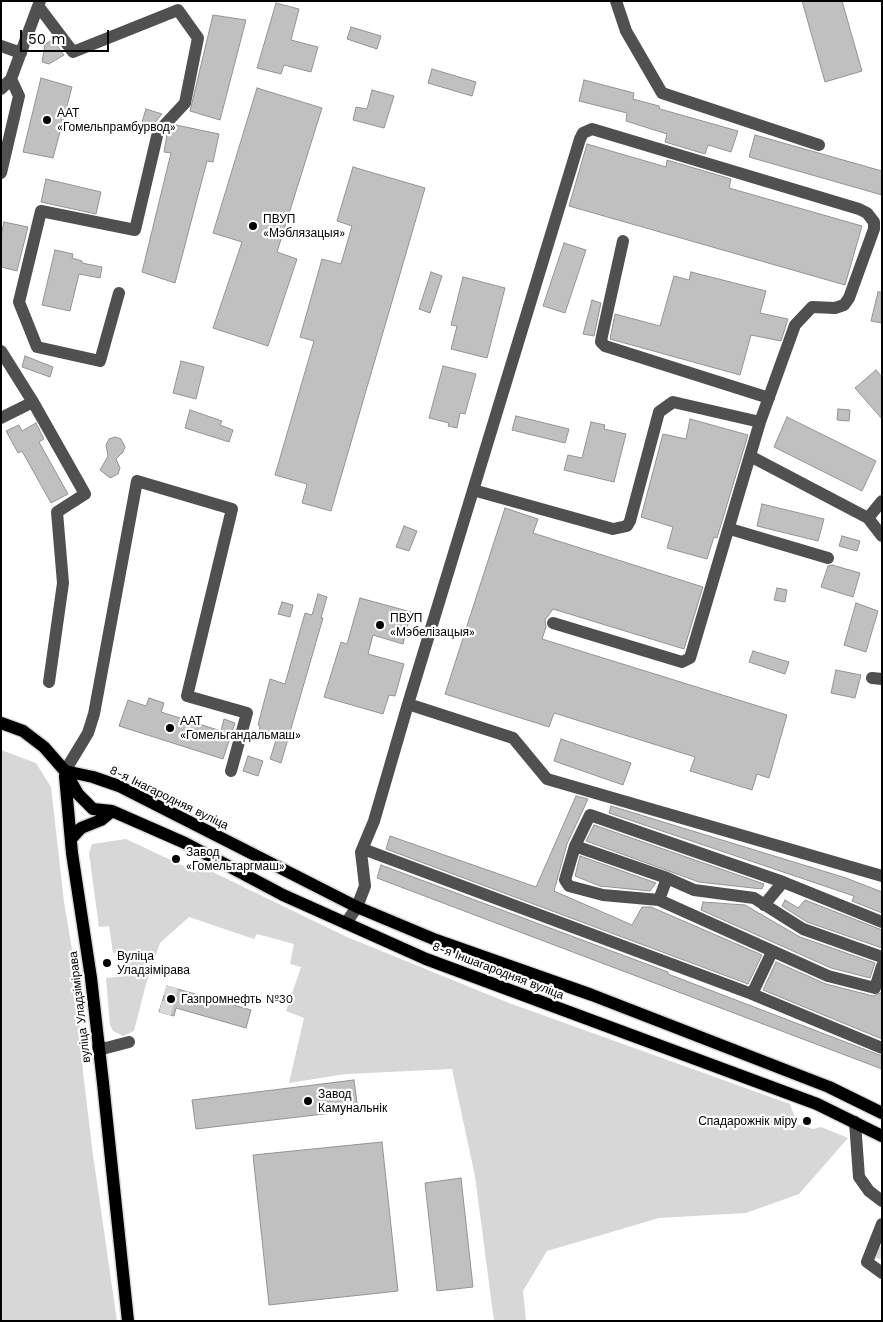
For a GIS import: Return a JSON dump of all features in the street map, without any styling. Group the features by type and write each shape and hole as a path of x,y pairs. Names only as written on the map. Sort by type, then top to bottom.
{"main road":[{"path":"1,723 35,738 65,771 78,794 93,809 112,811"},
{"name":"вуліца Уладзімірава","path":"65,771 71,839 91,978 128,1321"},
{"name":"8-я Інагародняя вуліца","path":"65,771 94,777 119,786 264,861"},
{"path":"71,839 81,828 101,820 112,811"},
{"name":"8-я Іншагародняя вуліца","path":"112,811 185,844 283,895 426,959 817,1104 882,1136"},
{"name":"8-я Іншагародняя вуліца","path":"264,861 357,907 436,940 592,995 829,1087 882,1113"}],"street":[{"path":"616,1 626,31 662,93 819,145"},
{"path":"1,89 11,79 40,4"},
{"path":"40,4 73,52 178,10 198,38 185,103 158,132 135,230 41,211 19,302 37,347 100,361 119,292"},
{"path":"1,46 22,53"},
{"path":"1,173 19,96 11,79"},
{"path":"346,923 357,907 365,886 361,852 374,821 580,139 587,129 867,213 874,222 874,229 849,298 844,305 835,308 812,307 801,316 795,325 760,422 730,529 690,658 687,661 671,659 553,623"},
{"path":"623,241 602,336 602,342 605,346 769,398"},
{"path":"1,350 85,494 57,512 63,583 49,682"},
{"path":"1,418 33,402"},
{"path":"473,490 613,529 621,529 630,521 659,412 666,406 673,402 760,422"},
{"path":"750,456 868,518 882,536"},
{"path":"65,771 88,733 94,714 137,481 232,508 187,696 247,713 231,770"},
{"path":"868,518 882,501"},
{"path":"730,529 828,558"},
{"path":"408,704 513,738 547,779 882,876"},
{"path":"882,922 783,882 594,816 588,817 575,846 565,880 569,886 609,896 659,900 828,976 875,988 882,966"},
{"path":"575,846 667,878 694,890 754,898 803,930 882,957"},
{"path":"363,848 752,994 882,1048"},
{"path":"659,900 667,878"},
{"path":"764,905 783,882"},
{"path":"687,912 694,890"},
{"path":"752,994 772,952"},
{"path":"98,1047 106,1048 129,1042"},
{"path":"855,1122 859,1177 869,1191 882,1201"},
{"path":"882,1224 874,1249 867,1262 882,1274"},
{"path":"874,1249 882,1264"}],"shaded area":[{"path":"1,750 36,763 51,787 64,902 77,979 83,1072 93,1155 117,1321 1,1321"},
{"path":"126,839 192,870 196,864 347,937 509,1003 790,1104 797,1124 813,1129 821,1127 848,1138 799,1194 746,1213 659,1218 547,1251 523,1291 526,1321 494,1321 475,1176 452,1069 346,1074 289,1083 304,1018 286,1011 301,967 290,964 294,944 257,934 254,939 189,917 160,943 146,984 134,1031 123,1036 113,1031 110,1025 106,978 127,976 125,952 113,953 109,926 99,927 89,853 92,844"}],"building":[{"path":"802,1 842,1 862,71 825,82"},
{"path":"276,3 299,9 291,40 318,47 311,72 284,65 281,74 257,68"},
{"path":"213,15 246,20 220,120 190,111"},
{"path":"351,27 381,36 377,49 347,39"},
{"path":"53,40 64,55 49,64 42,62 45,44"},
{"path":"432,69 476,82 472,96 428,83"},
{"name":"ААТ «Гомельпрамбурвод»","path":"41,78 72,87 53,158 23,152"},
{"path":"584,80 634,93 633,99 659,106 660,109 738,131 731,152 708,145 705,154 665,142 667,134 626,121 627,113 579,101"},
{"path":"257,88 322,108 277,252 297,259 268,346 213,328 242,242 213,233"},
{"path":"372,90 394,96 384,128 353,120 356,107 367,109"},
{"path":"146,109 162,114 153,125 142,122"},
{"path":"176,125 219,134 213,162 207,161 175,283 142,272 171,153 164,152 167,134"},
{"path":"755,135 882,171 882,195 749,157"},
{"path":"587,144 666,167 667,160 731,179 729,188 862,226 845,285 569,206"},
{"path":"353,167 425,188 331,511 302,503 307,484 275,475 314,341 300,337 322,259 341,264 352,226 337,221"},
{"path":"46,179 101,192 96,214 41,202"},
{"path":"4,222 28,227 17,271 1,267 1,236"},
{"path":"564,243 586,250 565,313 543,306"},
{"path":"55,250 73,254 72,258 82,261 82,263 102,267 100,278 79,274 70,311 42,305"},
{"path":"431,272 442,276 430,313 419,309"},
{"path":"691,272 766,291 760,313 788,319 781,341 751,335 740,375 610,339 615,314 660,326 674,276 689,280"},
{"path":"463,277 505,288 487,358 451,349 457,326 451,325"},
{"path":"878,292 882,292 882,323 871,321"},
{"path":"592,300 601,303 594,336 583,334"},
{"path":"25,356 53,367 50,377 22,367"},
{"path":"181,361 204,367 196,399 173,393"},
{"path":"443,366 476,374 465,414 460,413 457,428 448,426 449,423 429,418"},
{"path":"876,370 882,377 882,419 855,388"},
{"path":"838,409 850,410 849,421 837,420"},
{"path":"190,410 222,421 220,425 233,430 229,442 185,428"},
{"path":"516,416 569,429 565,443 512,430"},
{"path":"787,417 876,461 862,491 774,447"},
{"path":"690,419 748,435 717,538 714,537 707,559 667,548 673,527 641,517 663,434 686,439"},
{"path":"591,422 605,425 604,429 626,434 614,482 564,470 568,455 582,458"},
{"path":"36,423 44,439 39,442 68,494 51,503 22,451 18,453 6,431 19,425 22,431"},
{"path":"115,437 121,439 125,447 116,459 120,468 118,474 110,478 100,470 108,456 106,445 109,439"},
{"path":"762,504 824,519 818,541 757,526"},
{"path":"505,508 538,519 533,533 703,587 684,649 553,609 545,620 546,627 542,639 787,715 769,778 757,774 752,790 690,771 695,757 554,713 549,727 445,694"},
{"path":"404,526 417,531 409,551 396,547"},
{"path":"842,536 860,541 857,551 839,546"},
{"path":"832,565 860,573 853,597 821,587 828,566"},
{"path":"777,588 787,590 785,602 774,600"},
{"path":"318,594 327,597 321,618 323,618 281,763 270,759 277,737 259,732 260,726 258,725 270,679 285,684 305,613 312,615"},
{"path":"360,598 411,612 403,644 373,635 368,654 404,664 395,696 389,695 383,714 324,697 341,642 347,644"},
{"path":"282,602 293,605 290,617 278,614"},
{"path":"856,603 878,611 866,652 844,645"},
{"path":"753,651 789,662 785,674 749,662"},
{"path":"836,670 861,675 855,698 831,693"},
{"name":"ААТ «Гомельгандальмаш»","path":"149,698 164,703 161,712 221,731 224,719 235,723 223,759 119,726 128,700 146,706"},
{"path":"561,739 631,763 623,785 554,761"},
{"path":"248,756 263,761 258,776 243,771"},
{"path":"576,796 588,799 567,844 554,891 632,925 642,907 651,907 762,955 748,984 386,849 390,836 536,887"},
{"path":"611,806 846,878 882,892 882,913 852,901 854,896 609,813"},
{"path":"594,825 764,884 762,889 699,882 586,841"},
{"path":"580,856 656,883 650,891 600,886 575,876"},
{"path":"381,865 668,972 668,974 882,1056 882,1069 377,878"},
{"path":"785,900 798,908 805,900 882,930 882,948 807,922 782,906"},
{"path":"703,902 745,905 800,937 875,963 870,978 831,968 701,910"},
{"path":"776,962 826,984 873,996 882,992 882,1039 763,990"},
{"path":"167,986 251,1010 246,1028 176,1008 174,1016 159,1012"},
{"path":"354,1080 358,1110 196,1129 192,1100"},
{"path":"382,1142 398,1291 269,1305 253,1155"},
{"path":"461,1178 473,1287 437,1291 425,1183"}],"tunnel":[{"path":"165,1014 172,987"},
{"path":"877,1252 882,1253"}],"place":[{"name":"ААТ «Гомельпрамбурвод»","path":"47,120"},
{"name":"ПВУП «Мэблязацыя»","path":"253,226"},
{"name":"ПВУП «Мэбелізацыя»","path":"380,625"},
{"name":"ААТ «Гомельгандальмаш»","path":"170,728"},
{"name":"Завод «Гомельтаргмаш»","path":"176,859"},
{"name":"Вуліца Уладзімірава","path":"107,963"},
{"name":"Газпромнефть №30","path":"171,999"},
{"name":"Завод Камунальнік","path":"308,1101"},
{"name":"Спадарожнік міру","path":"807,1121"}]}
